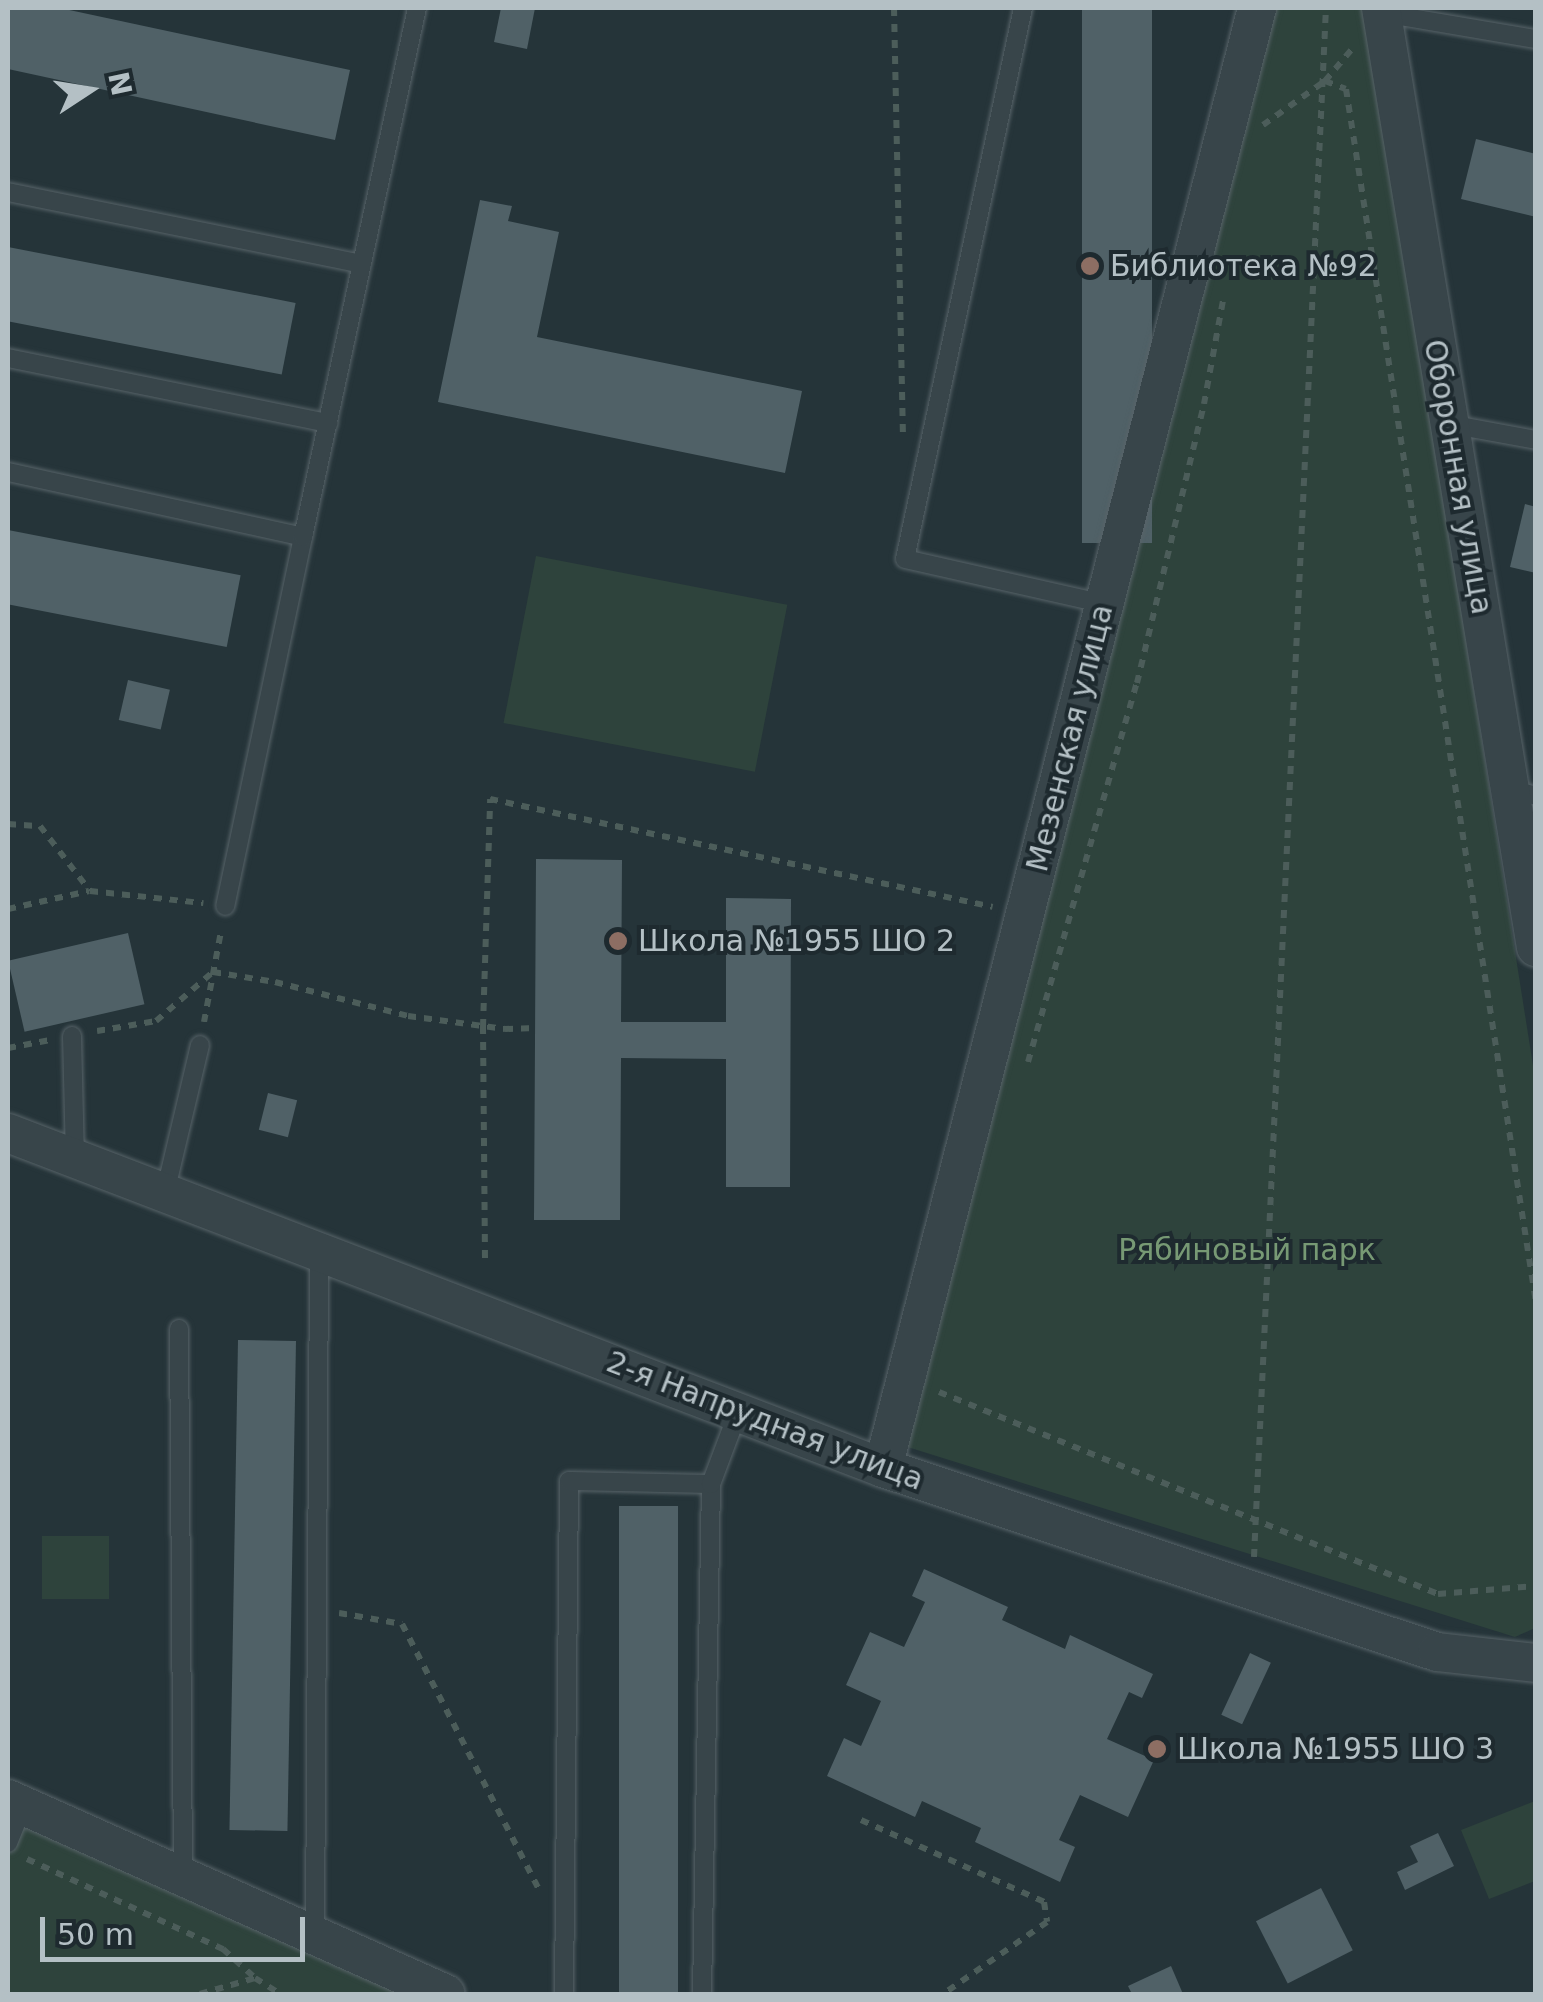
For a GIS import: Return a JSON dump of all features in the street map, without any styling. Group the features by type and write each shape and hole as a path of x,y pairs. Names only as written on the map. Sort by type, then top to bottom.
{"street":[{"name":"Мезенская улица","path":"884,1468 1257,8"},
{"name":"Оборонная улица","path":"1381,10 1448,424 1523,793 1536,947"},
{"name":"2-я Напрудная улица","path":"8,1133 884,1468 1253,1594 1437,1652 1488,1661 1536,1663"},
{"path":"15,1803 446,1994"}],"lane":[{"path":"225,906 417,8"},
{"path":"1023,8 905,559 1105,604"},
{"path":"1381,10 1536,38"},
{"path":"8,192 362,264"},
{"path":"8,358 328,423"},
{"path":"1448,424 1536,440"},
{"path":"8,472 304,537"},
{"path":"72,1036 75,1159"},
{"path":"165,1193 200,1045"},
{"path":"315,1934 319,1252"},
{"path":"178,1329 183,1878"},
{"path":"702,1994 710,1484 738,1411"},
{"path":"564,1994 568,1482 710,1484"},
{"path":"8,1843 15,1803"}],"path":[{"path":"894,8 903,441"},
{"path":"1253,1594 1326,8"},
{"path":"1254,131 1325,81"},
{"path":"1325,81 1346,89 1536,1303"},
{"path":"1025,1070 1137,683 1204,404 1226,287"},
{"path":"486,1258 483,1026 490,799 1025,914"},
{"path":"8,824 40,826 90,891"},
{"path":"8,908 90,891 225,906 200,1045"},
{"path":"8,1048 156,1021 213,972 275,982 408,1016 535,1028"},
{"path":"943,1372 938,1391 1438,1594 1536,1586"},
{"path":"317,1610 402,1624 565,1940"},
{"path":"861,1820 1044,1902 1047,1922 943,1994"},
{"path":"24,1858 222,1949 254,1978 281,1994"},
{"path":"200,1994 254,1978"}],"green space":[{"name":"Рябиновый парк","path":"1266,8 1366,8 1535,1078 1535,1628 1515,1637 898,1444"},
{"path":"536,556 787,605 755,772 504,723"},
{"path":"42,1536 109,1536 109,1599 42,1599"},
{"path":"1535,1801 1535,1881 1489,1899 1461,1830"},
{"path":"8,1809 414,1994 8,1994"}],"building":[{"path":"8,8 60,8 350,70 335,140 8,69"},
{"path":"501,8 535,8 527,49 494,42"},
{"path":"1082,8 1152,8 1152,543 1082,543"},
{"path":"1476,139 1536,154 1536,217 1461,199"},
{"path":"480,200 512,206 508,221 559,232 537,337 802,391 785,473 438,402"},
{"path":"8,247 296,303 282,375 8,321"},
{"path":"1525,504 1536,507 1536,573 1510,567"},
{"path":"8,530 241,575 227,647 8,604"},
{"path":"128,680 170,690 161,730 119,720"},
{"path":"536,859 622,860 621,1022 726,1022 726,898 791,899 790,1187 726,1187 726,1059 621,1058 620,1220 534,1220"},
{"path":"128,933 144,1004 25,1032 8,961"},
{"path":"268,1093 297,1100 288,1137 259,1130"},
{"path":"238,1340 296,1341 287,1831 229,1830"},
{"path":"619,1506 678,1506 678,1994 619,1994"},
{"path":"924,1569 1008,1607 1002,1620 1065,1649 1070,1635 1153,1674 1142,1698 1129,1692 1107,1739 1154,1760 1128,1817 1080,1795 1059,1840 1075,1847 1060,1882 975,1842 981,1828 922,1801 915,1817 827,1776 844,1738 861,1746 881,1701 846,1685 870,1632 904,1647 925,1602 912,1596"},
{"path":"1250,1653 1271,1663 1242,1724 1221,1715"},
{"path":"1438,1833 1454,1866 1405,1890 1397,1872 1418,1862 1410,1846"},
{"path":"1321,1888 1353,1950 1288,1984 1256,1921"},
{"path":"1171,1966 1183,1994 1132,1994 1128,1986"}],"place":[{"name":"Библиотека №92","path":"1090,266"},
{"name":"Школа №1955 ШО 2","path":"618,941"},
{"name":"Школа №1955 ШО 3","path":"1157,1749"}]}
